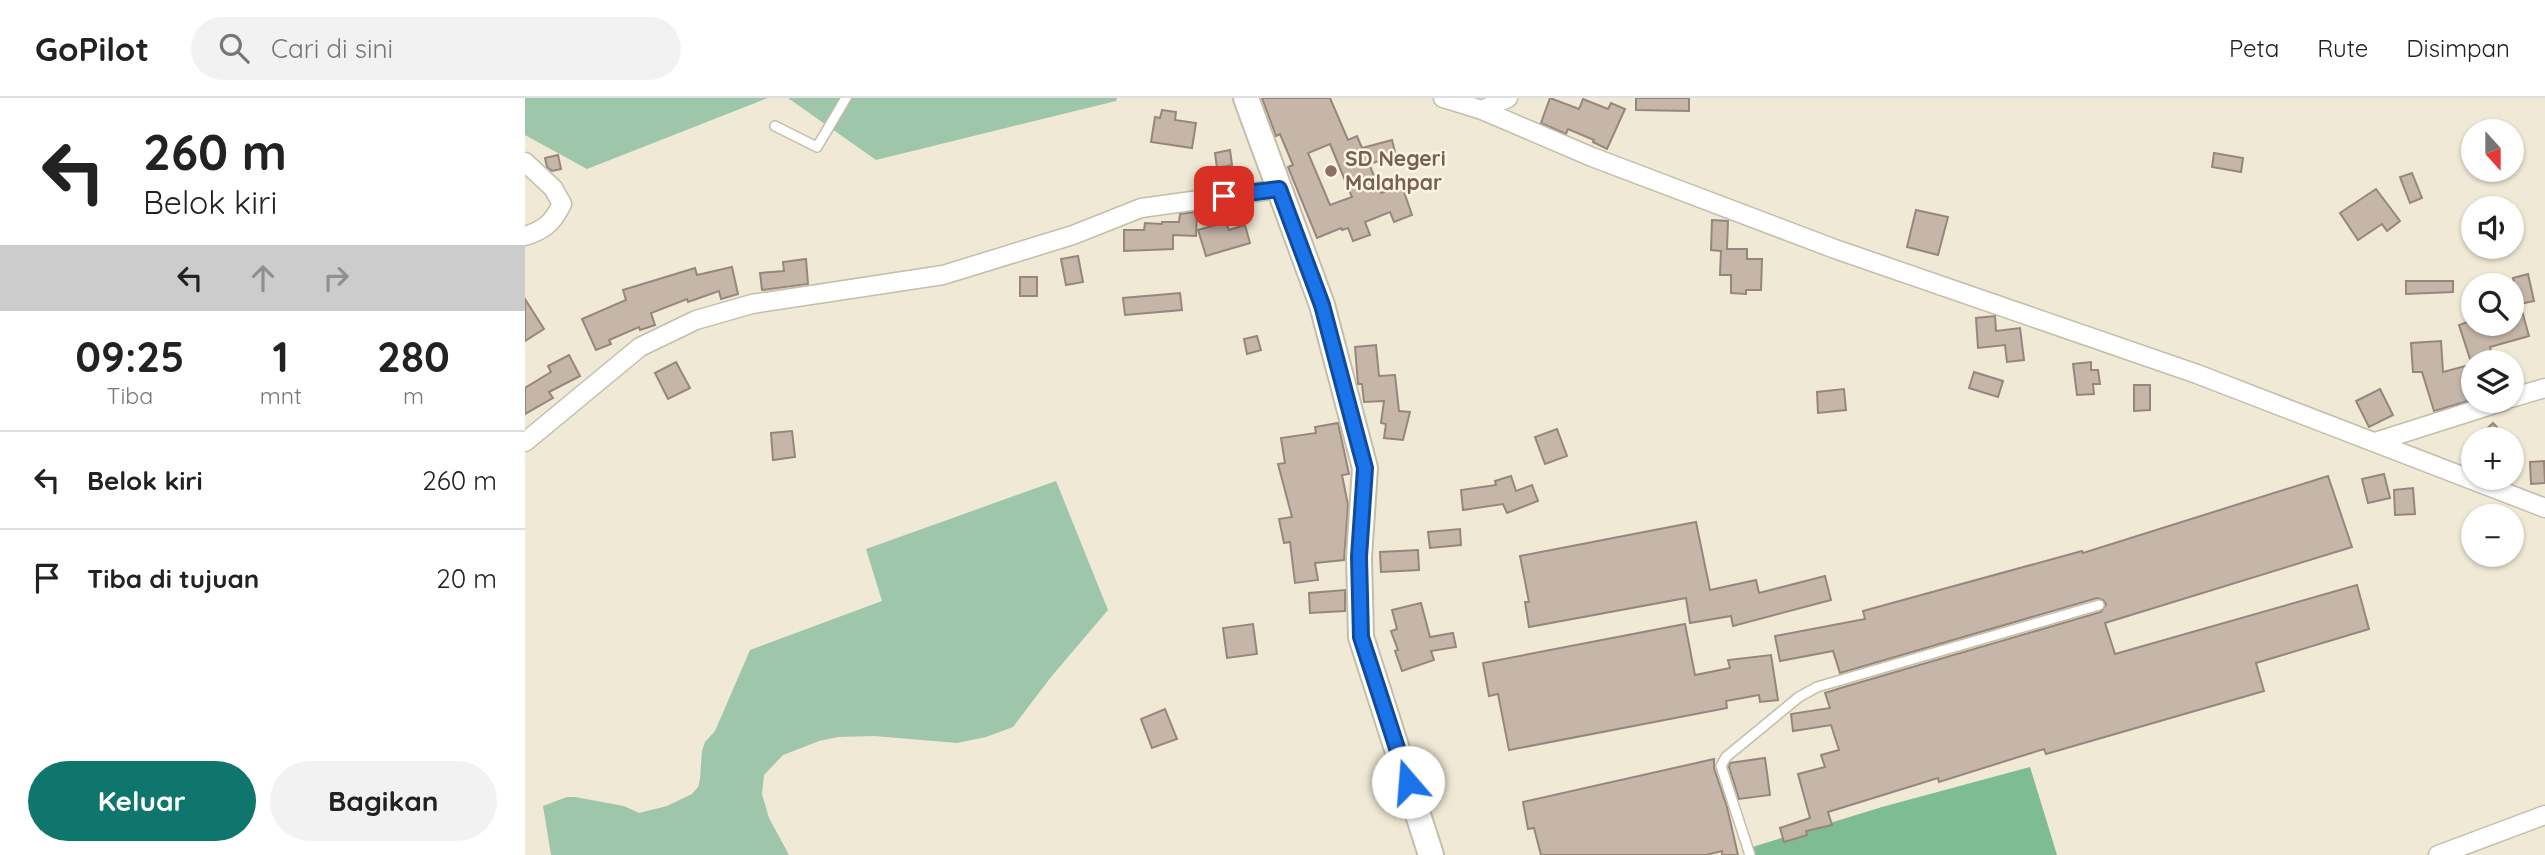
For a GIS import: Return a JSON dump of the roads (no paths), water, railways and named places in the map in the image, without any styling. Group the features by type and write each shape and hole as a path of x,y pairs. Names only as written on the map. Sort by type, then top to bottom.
{"street":[{"path":"1246,98 1322,305 1365,468 1359,557 1361,637 1431,855"},
{"path":"1443,98 1496,102 1592,156 1822,244 2197,374 2545,508"},
{"path":"525,162 553,188 562,204 554,221 540,232 525,236"},
{"path":"525,442 640,347 696,320 752,303 943,275 1073,235 1142,208 1279,189"},
{"path":"2524,394 2545,388"},
{"path":"2375,442 2466,413"},
{"path":"2438,855 2545,815"}],"lane":[{"path":"775,126 817,147 846,98"},
{"path":"1750,855 1721,766 1726,757 1799,697 1817,687 2099,606"}],"place":[{"name":"SD Negeri Malahpar","path":"1331,171"}]}
